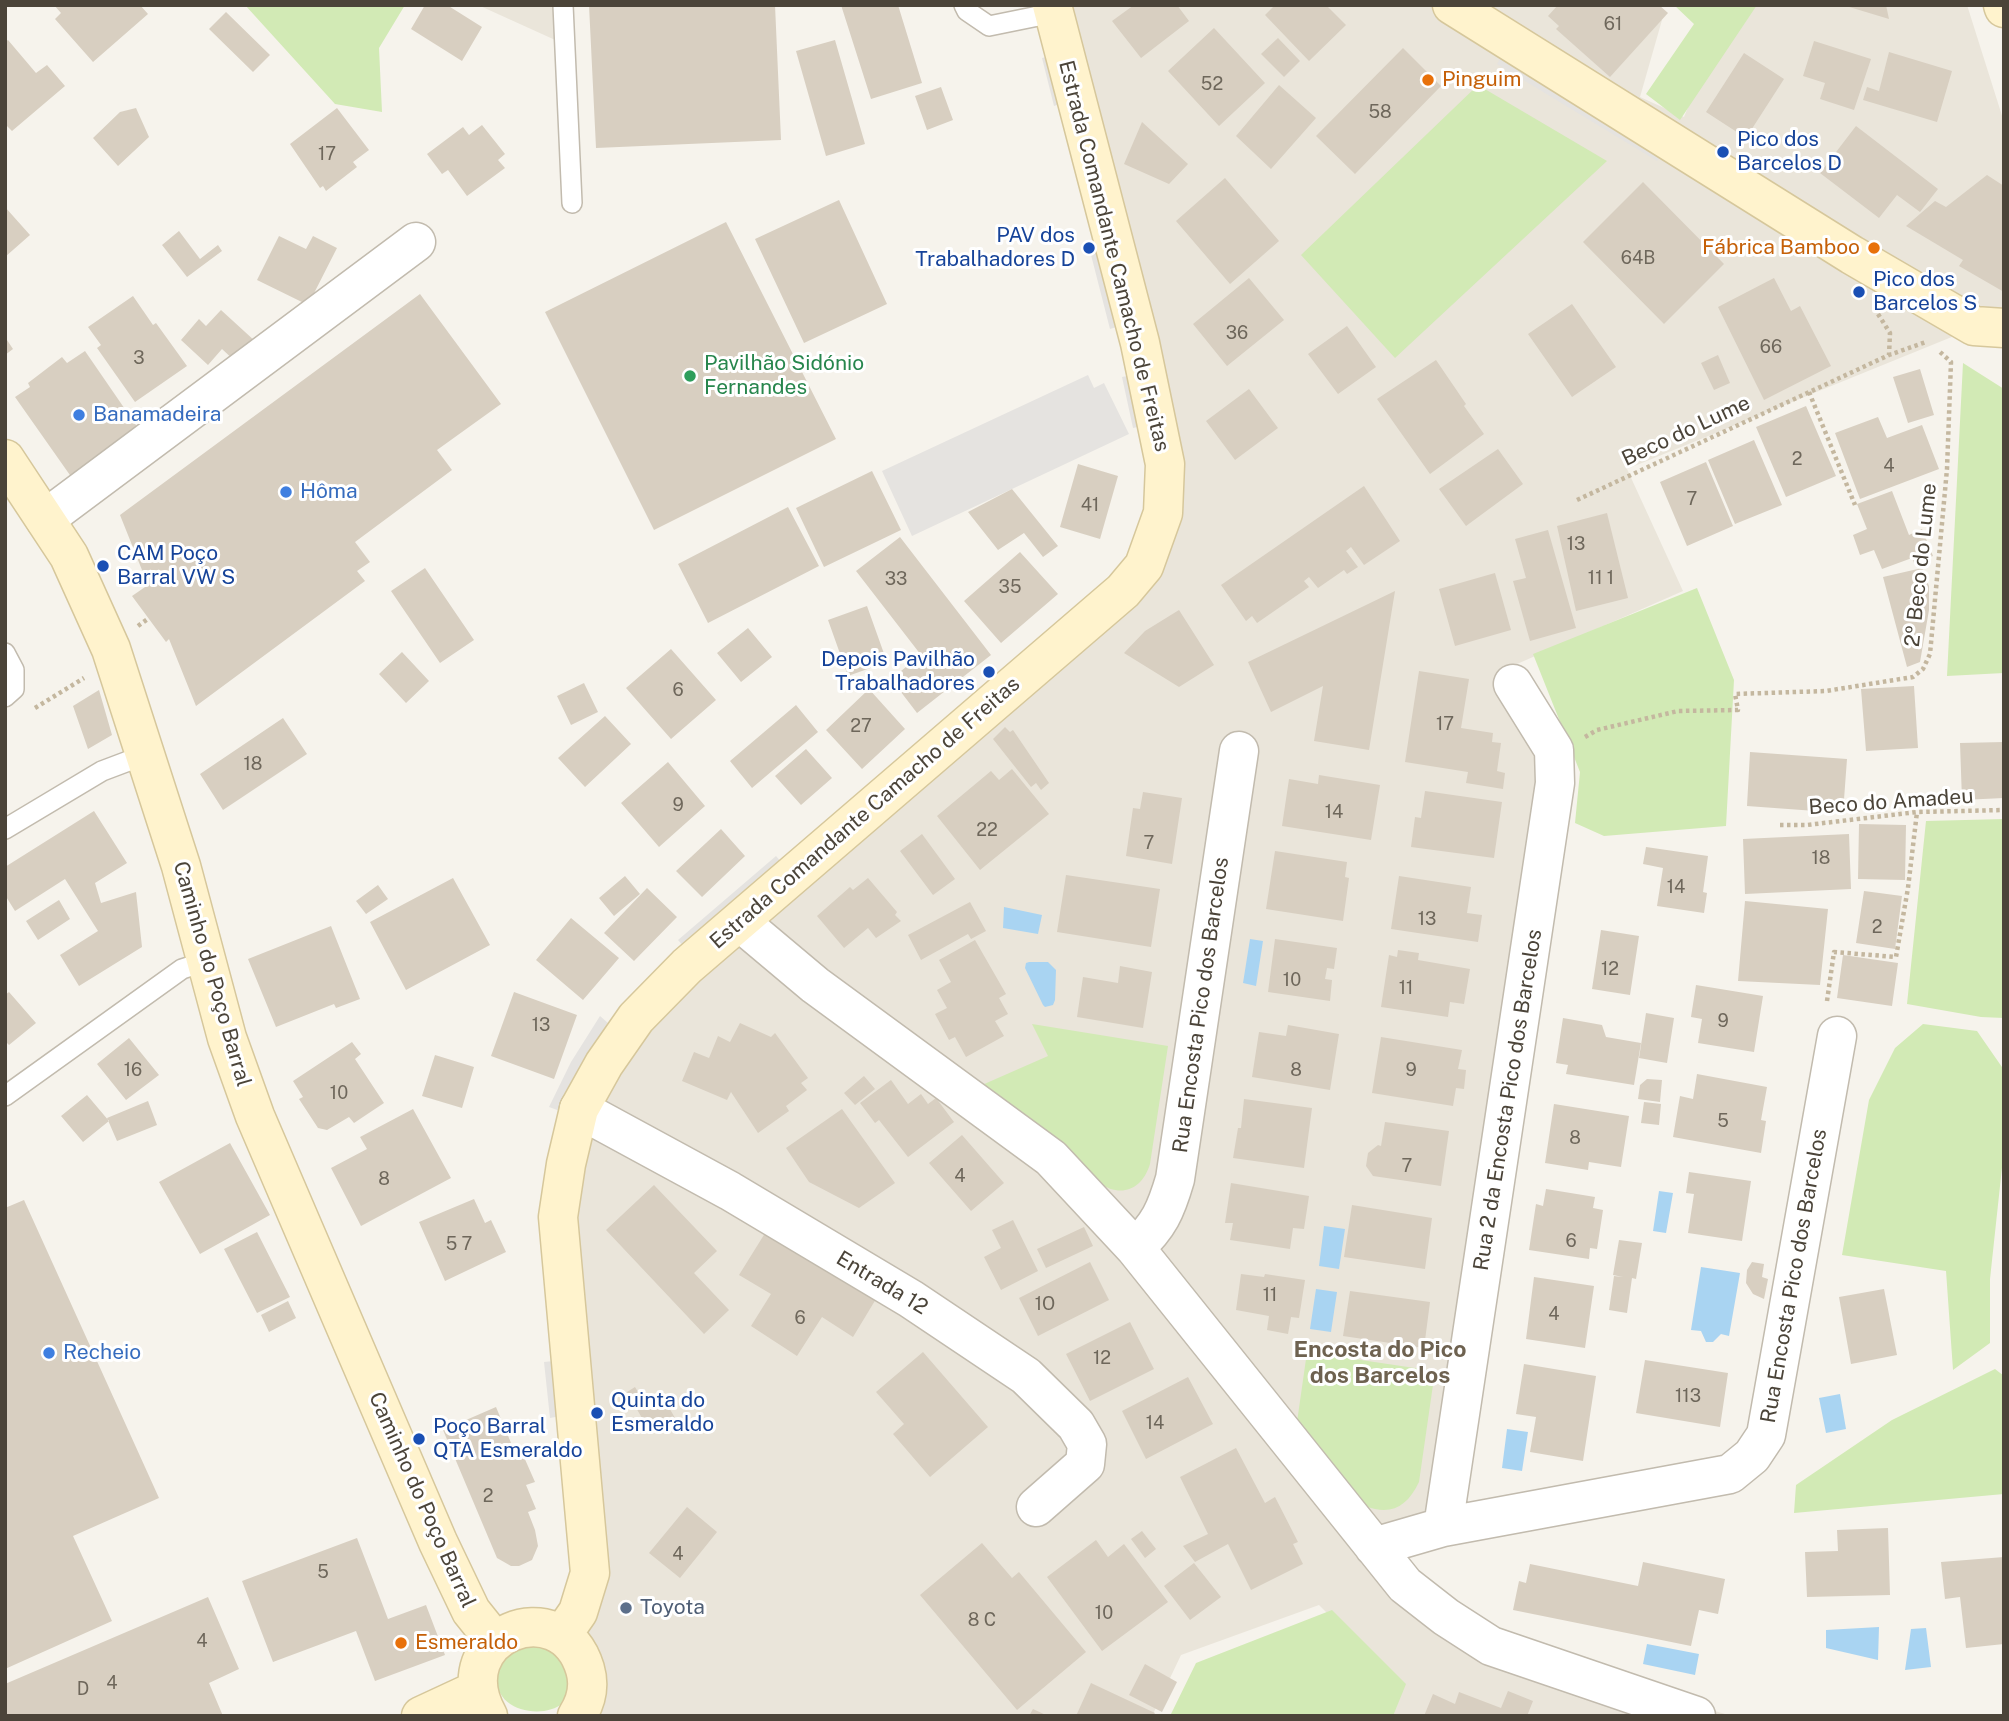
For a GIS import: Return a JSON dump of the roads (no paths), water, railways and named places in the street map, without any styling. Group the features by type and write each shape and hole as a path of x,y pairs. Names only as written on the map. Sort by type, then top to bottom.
{"main road":[{"path":"1452,5 1852,255 1994,331"},
{"name":"Estrada Comandante Camacho de Freitas","path":"562,1635 578,1612 590,1573 558,1217 566,1164 579,1109 604,1064 636,1018 687,966 1123,591 1144,566 1163,513 1165,464 1143,357 1053,9"},
{"name":"Caminho do Poço Barral","path":"5,459 69,556 90,598 111,649 147,754 181,866 227,1038 255,1116 438,1542 471,1611 495,1641"},
{"path":"421,1716 482,1703 478,1668 485,1653 495,1641 509,1632 525,1627 542,1628 562,1635 572,1643 582,1659 588,1678 586,1696 577,1716"}],"street":[{"path":"46,519 416,242"},
{"name":"Rua 2 da Encosta Pico dos Barcelos","path":"1443,1527 1555,783 1554,750 1513,684"},
{"name":"Rua Encosta Pico dos Barcelos","path":"1135,1248 1151,1233 1166,1210 1175,1179 1239,751"},
{"path":"740,922 815,985 1051,1158 1135,1248 1405,1585 1446,1617 1491,1646 1696,1716"},
{"name":"Rua Encosta Pico dos Barcelos","path":"1374,1547 1443,1527 1730,1474 1752,1457 1766,1436 1832,1021"},
{"name":"Entrada 12","path":"579,1109 776,1218 911,1299 1026,1376 1076,1425 1087,1444 1085,1464 1036,1507"}],"lane":[{"path":"563,5 572,203"},
{"path":"964,5 967,11 989,26 1053,9"},
{"path":"5,653 14,670 14,689 5,697"},
{"path":"5,830 102,771 147,754"},
{"path":"5,1096 183,969 206,961"}],"water":[{"path":"1004,907 1042,915 1038,934 1003,928"},
{"path":"1250,939 1263,941 1256,986 1243,983"},
{"path":"1029,962 1048,962 1056,970 1053,1005 1043,1005 1025,968"},
{"path":"1659,1191 1673,1193 1666,1233 1653,1231"},
{"path":"1324,1226 1345,1229 1339,1269 1319,1266"},
{"path":"1701,1267 1740,1273 1729,1336 1721,1334 1713,1342 1706,1342 1701,1331 1691,1330"},
{"path":"1316,1289 1337,1292 1331,1332 1310,1329"},
{"path":"1840,1394 1846,1429 1826,1433 1819,1398"},
{"path":"1507,1429 1528,1432 1522,1471 1502,1468"},
{"path":"1879,1627 1878,1660 1826,1648 1826,1630"},
{"path":"1926,1628 1931,1667 1905,1670 1911,1629"},
{"path":"1647,1644 1699,1654 1695,1675 1643,1664"}],"place":[{"name":"Pinguim","path":"1428,80"},
{"name":"Pico dos Barcelos D","path":"1723,152"},
{"name":"PAV dos Trabalhadores D","path":"1089,248"},
{"name":"Fábrica Bamboo","path":"1874,248"},
{"name":"Pico dos Barcelos S","path":"1859,292"},
{"name":"Pavilhão Sidónio Fernandes","path":"690,376"},
{"name":"Banamadeira","path":"79,415"},
{"name":"Hôma","path":"286,492"},
{"name":"CAM Poço Barral VW S","path":"103,566"},
{"name":"Depois Pavilhão Trabalhadores","path":"989,672"},
{"name":"Recheio","path":"49,1353"},
{"name":"Quinta do Esmeraldo","path":"597,1413"},
{"name":"Poço Barral QTA Esmeraldo","path":"419,1439"},
{"name":"Toyota","path":"626,1608"},
{"name":"Esmeraldo","path":"401,1643"}],"district":[{"name":"Encosta do Pico dos Barcelos","path":"1380,1363"}]}
